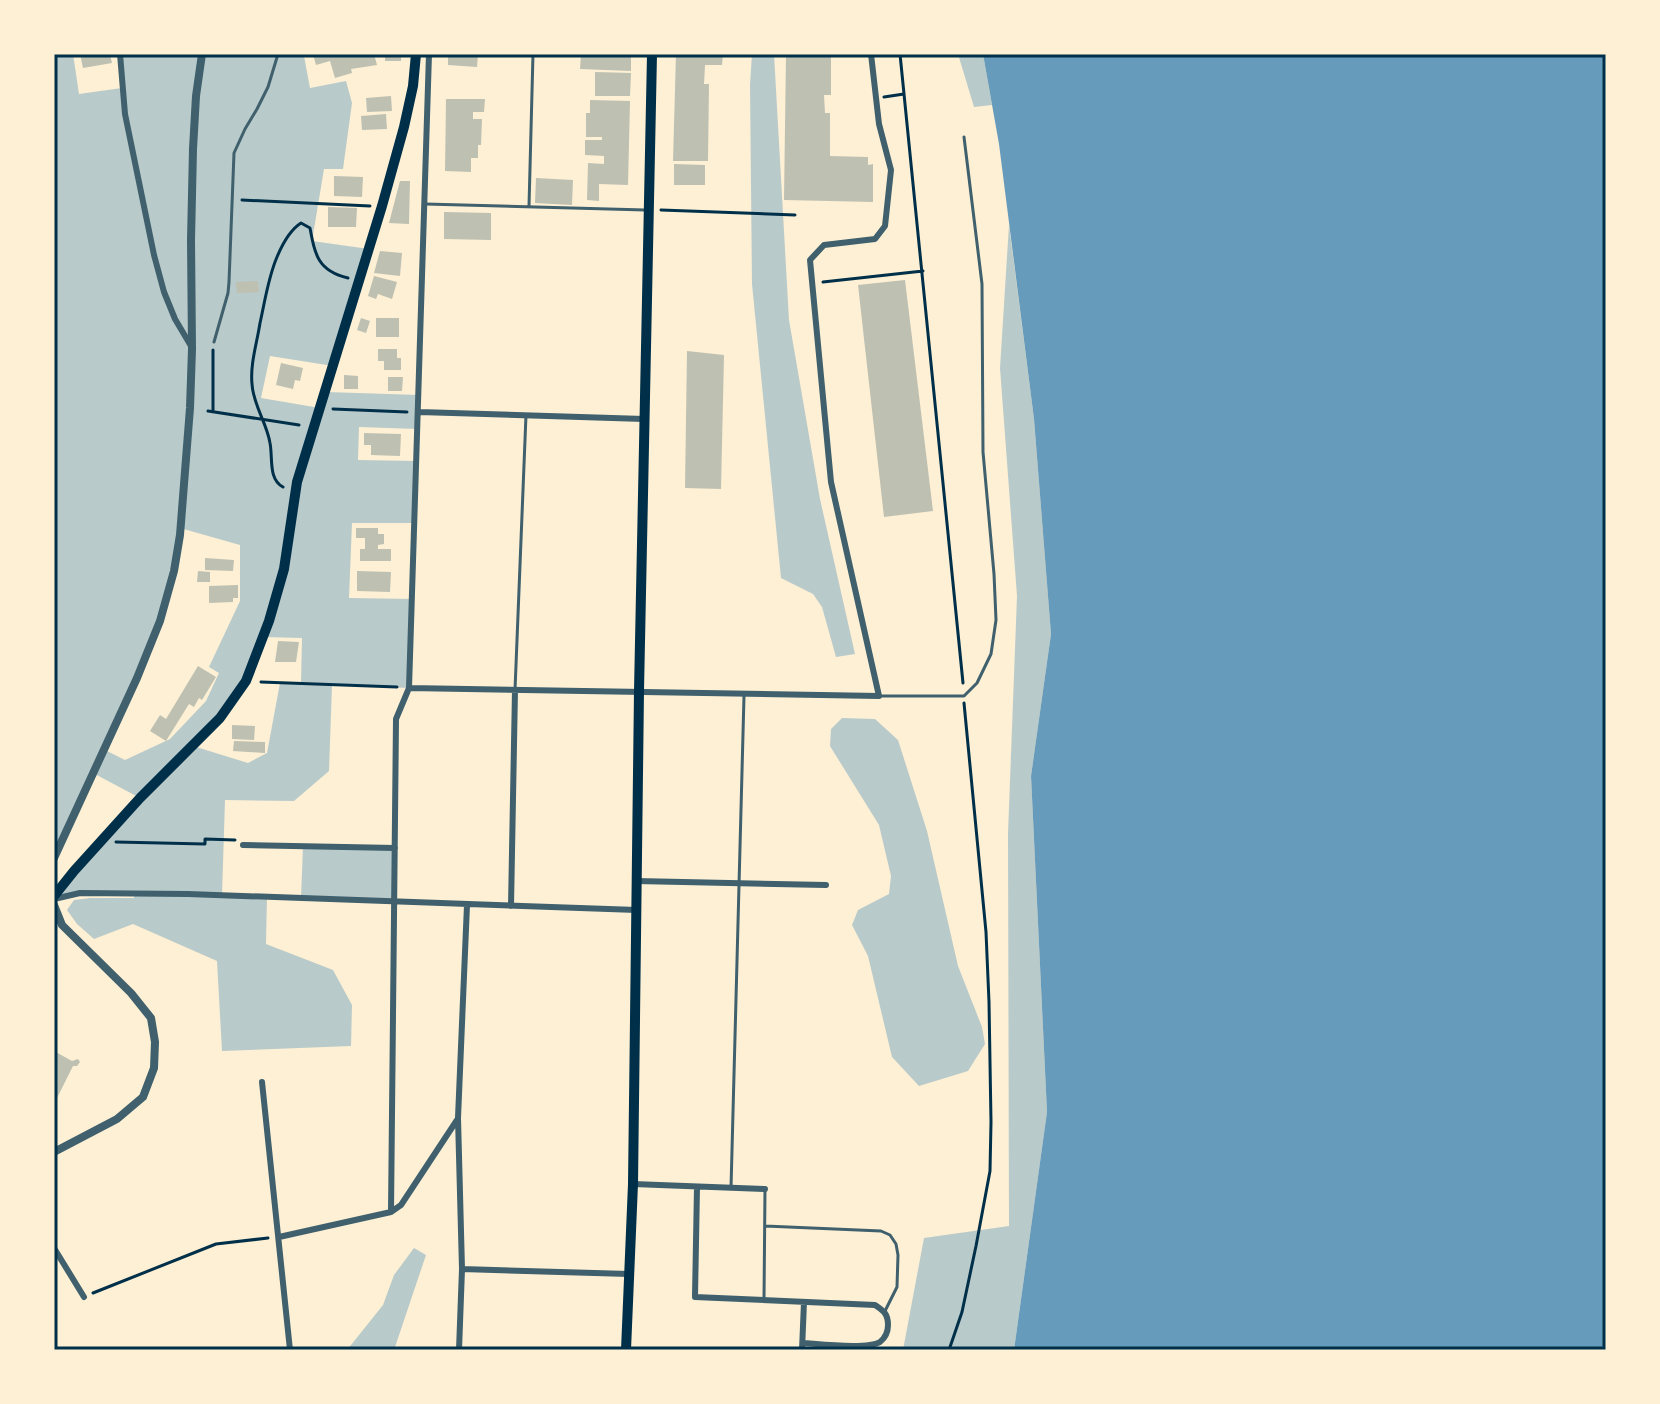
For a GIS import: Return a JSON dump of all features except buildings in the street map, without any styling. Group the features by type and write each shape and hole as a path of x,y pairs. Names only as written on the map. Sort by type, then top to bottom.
{"main road":[{"path":"54,897 140,798 220,718 246,681 269,621 284,569 296,490 382,206 410,100 416,54"},
{"path":"626,1350 633,1184 652,54"}],"street":[{"path":"120,54 125,114 154,255 164,292 192,349"},
{"path":"54,858 146,656 174,571 181,516 192,349 193,149 202,54"},
{"path":"391,1212 396,719 409,688 429,54"},
{"path":"409,688 879,696 831,482 810,260 824,245 875,239 885,226 891,170 879,124 871,54"},
{"path":"419,412 644,419"},
{"path":"511,906 515,690"},
{"path":"242,842 395,848"},
{"path":"636,881 826,885"},
{"path":"54,897 80,893 188,894 637,910"},
{"path":"54,905 62,925 131,993 151,1018 155,1042 154,1068 143,1097 117,1119 54,1152"},
{"path":"459,1350 462,1269 458,1118 467,905"},
{"path":"262,1082 290,1350"},
{"path":"279,1237 391,1212 401,1205 458,1118"},
{"path":"633,1184 765,1189"},
{"path":"697,1187 695,1297 875,1305 885,1311 887,1332 881,1341 868,1346 802,1347 804,1302"},
{"path":"54,1248 84,1297"},
{"path":"462,1269 629,1274"}],"lane":[{"path":"214,342 229,282 234,153 268,87 278,54"},
{"path":"529,207 533,54"},
{"path":"879,696 964,696 977,683 991,654 996,620 983,452 982,284 964,137"},
{"path":"425,204 649,210"},
{"path":"515,690 526,415"},
{"path":"731,1188 745,693"},
{"path":"764,1300 765,1189"},
{"path":"765,1226 881,1231 890,1235 898,1255 897,1287 885,1311"}],"path":[{"path":"875,98 904,94"},
{"path":"232,199 382,206"},
{"path":"649,210 795,215"},
{"path":"296,490 281,487 273,478 269,437 252,384 255,348 271,272 284,243 297,225 305,223 310,228 319,261 327,271 359,281"},
{"path":"812,283 923,271"},
{"path":"214,342 210,411 299,425"},
{"path":"333,409 419,412"},
{"path":"259,682 409,688"},
{"path":"116,842 205,844 205,839 242,842"},
{"path":"84,1297 216,1244 279,1237"}],"shaded area":[{"path":"54,54 73,54 79,94 122,88 120,54 306,54 310,88 346,81 352,103 343,169 324,169 312,241 369,249 333,366 270,356 261,398 320,408 326,392 419,395 418,429 359,427 358,460 417,461 415,523 352,523 349,598 412,599 409,688 332,685 329,771 294,801 225,800 222,895 267,897 266,944 333,970 352,1005 351,1046 222,1051 217,961 133,924 94,939 67,910 74,900 134,898 134,894 80,893 54,899 140,798 93,773 54,858","holes":["180,528 240,545 240,601 209,667 219,673 206,701 170,739 125,760 105,750 160,621","263,637 302,638 301,683 280,683 267,753 248,763 193,746 246,681"]},
{"path":"752,54 774,54 789,320 820,499 855,654 836,657 822,607 813,594 781,578 752,284"},
{"path":"958,54 983,54 992,105 974,107"},
{"path":"1009,225 1034,419 1051,634 1031,776 1047,1112 1014,1350 903,1350 924,1238 1009,1226 1008,834 1017,596 1000,368"},
{"path":"842,718 875,719 898,740 927,831 958,966 982,1027 985,1044 968,1071 919,1086 892,1057 868,956 852,925 858,910 889,894 891,876 879,825 830,746 831,729"},
{"path":"303,846 395,848 394,902 301,898"},
{"path":"414,1248 426,1255 394,1350 347,1350 383,1305 394,1275"}],"water":[{"path":"983,54 1606,54 1606,1350 1014,1350 1047,1112 1031,776 1051,634 1034,419 999,144"}]}
